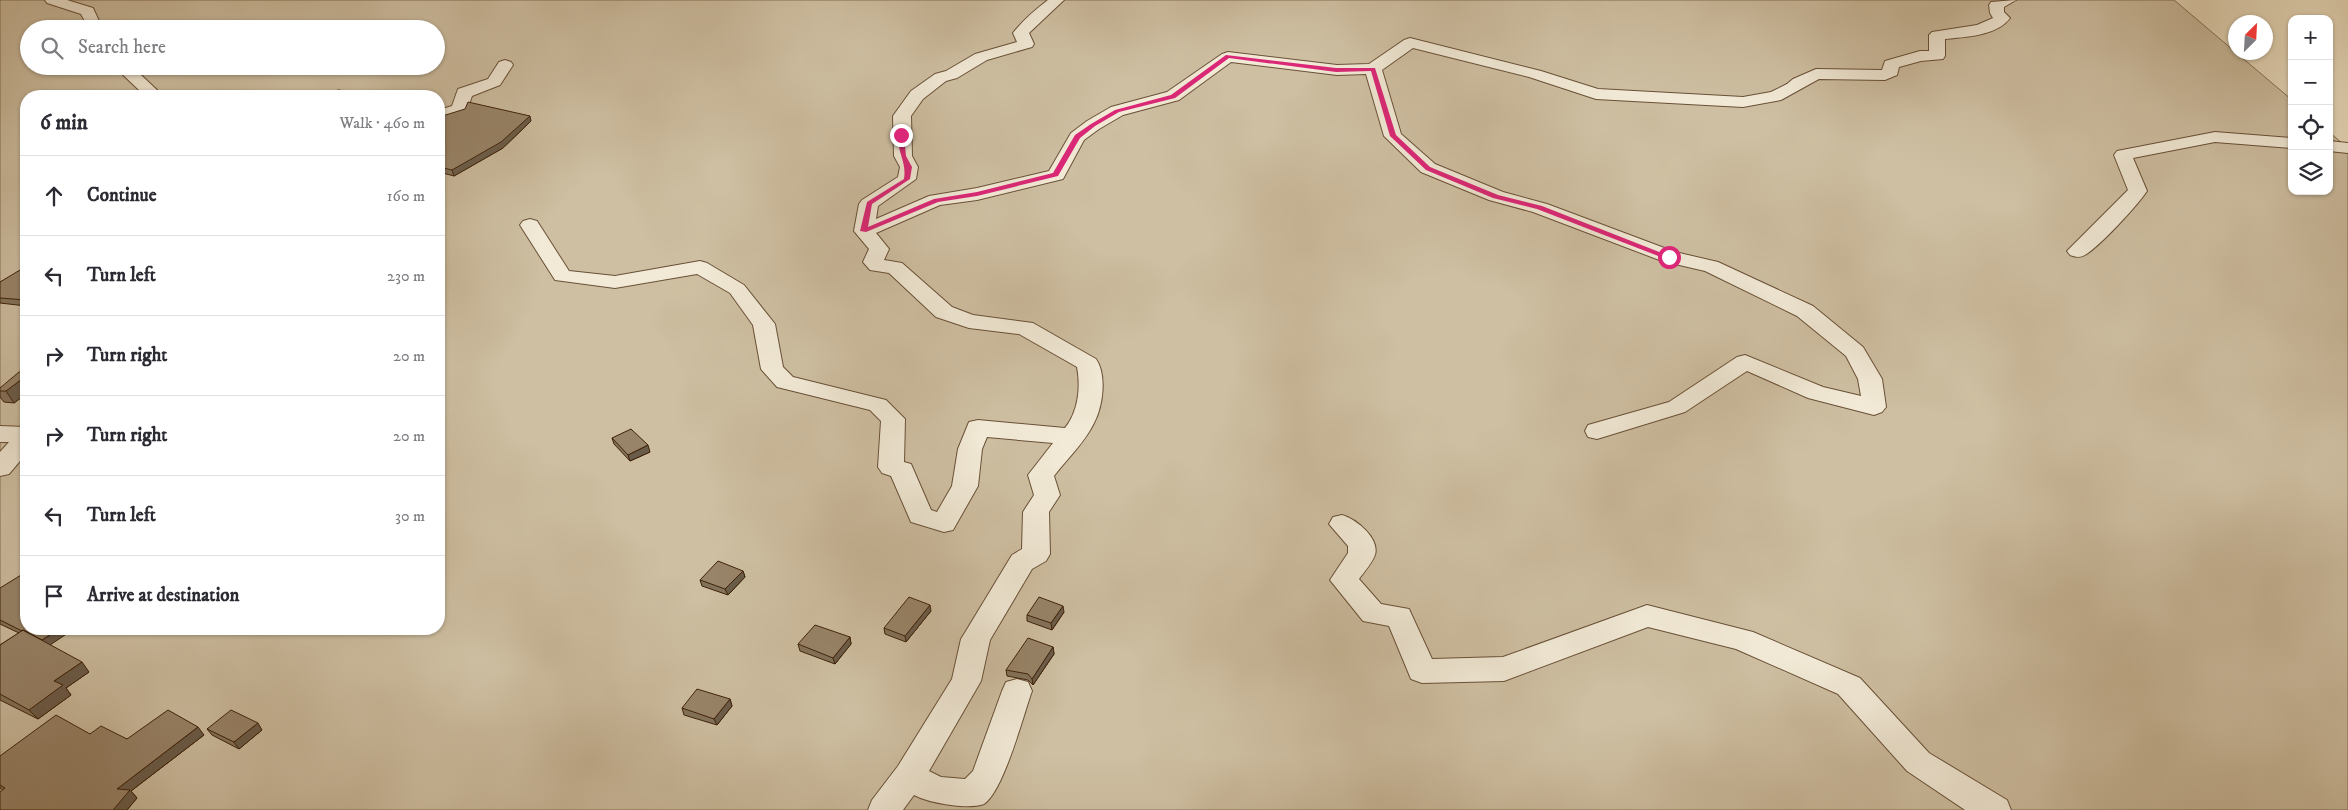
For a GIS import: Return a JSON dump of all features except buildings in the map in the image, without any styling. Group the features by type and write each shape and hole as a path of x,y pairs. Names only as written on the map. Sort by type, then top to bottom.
{"street":[{"path":"52,0 88,11 91,20"},
{"path":"864,231 869,204 907,179 909,167 903,156 902,116 917,96 941,77 951,75 981,58 1026,44 1021,33 1029,23 1058,0"},
{"path":"864,231 936,200 977,194 1056,174 1077,137 1093,125 1117,111 1173,96 1228,56 1336,70 1373,69 1410,43 1526,72 1596,94 1742,102 1775,96 1794,88 1799,82 1816,74 1886,75 1891,72 1891,64 1920,56 1937,56 1937,35 1965,32 1998,23 2002,18 1997,13 1996,5 2009,0"},
{"path":"445,114 460,109 464,94 494,82 505,65"},
{"path":"1373,69 1393,136 1428,168 1496,196 1540,208 1669,257 1712,266 1805,312 1855,352 1870,379 1874,407 1816,393 1745,362 1677,407 1597,431"},
{"path":"131,75 148,90"},
{"path":"2077,251 2090,241 2138,190 2123,155 2215,137 2288,143"},
{"path":"2333,146 2348,148"},
{"path":"530,225 562,276 615,282 700,267 737,289 764,324 772,369 785,382 878,404 892,420 891,467 902,470 920,516 944,523 965,486 970,449 978,428 1071,437"},
{"path":"864,231 879,249 873,262 877,266 895,267 944,312 969,321 1025,328 1088,364 1092,385 1083,422 1041,474 1047,495 1036,512 1036,554 1022,562 976,639 966,681 909,776 884,810"},
{"path":"0,434 20,436"},
{"path":"0,468 20,443"},
{"path":"1342,524 1362,543 1362,554 1344,580 1374,613 1399,617 1422,671 1504,670 1648,616 1743,640 1849,686 1918,762 1984,806 1995,810"},
{"path":"909,776 937,791 973,794 986,778 1018,691"}],"shaded area":[{"path":"0,0 2174,0 2228,46 2228,60 2245,60 2288,97 2288,195 2333,195 2333,135 2348,148 2348,810 0,810"}],"route":[{"path":"901,135 903,156 909,167 907,179 869,204 864,231 936,200 977,194 1056,174 1077,137 1093,125 1117,111 1144,102 1173,96 1228,56 1336,70 1373,69 1393,136 1428,168 1496,196 1540,208 1669,257"}]}
